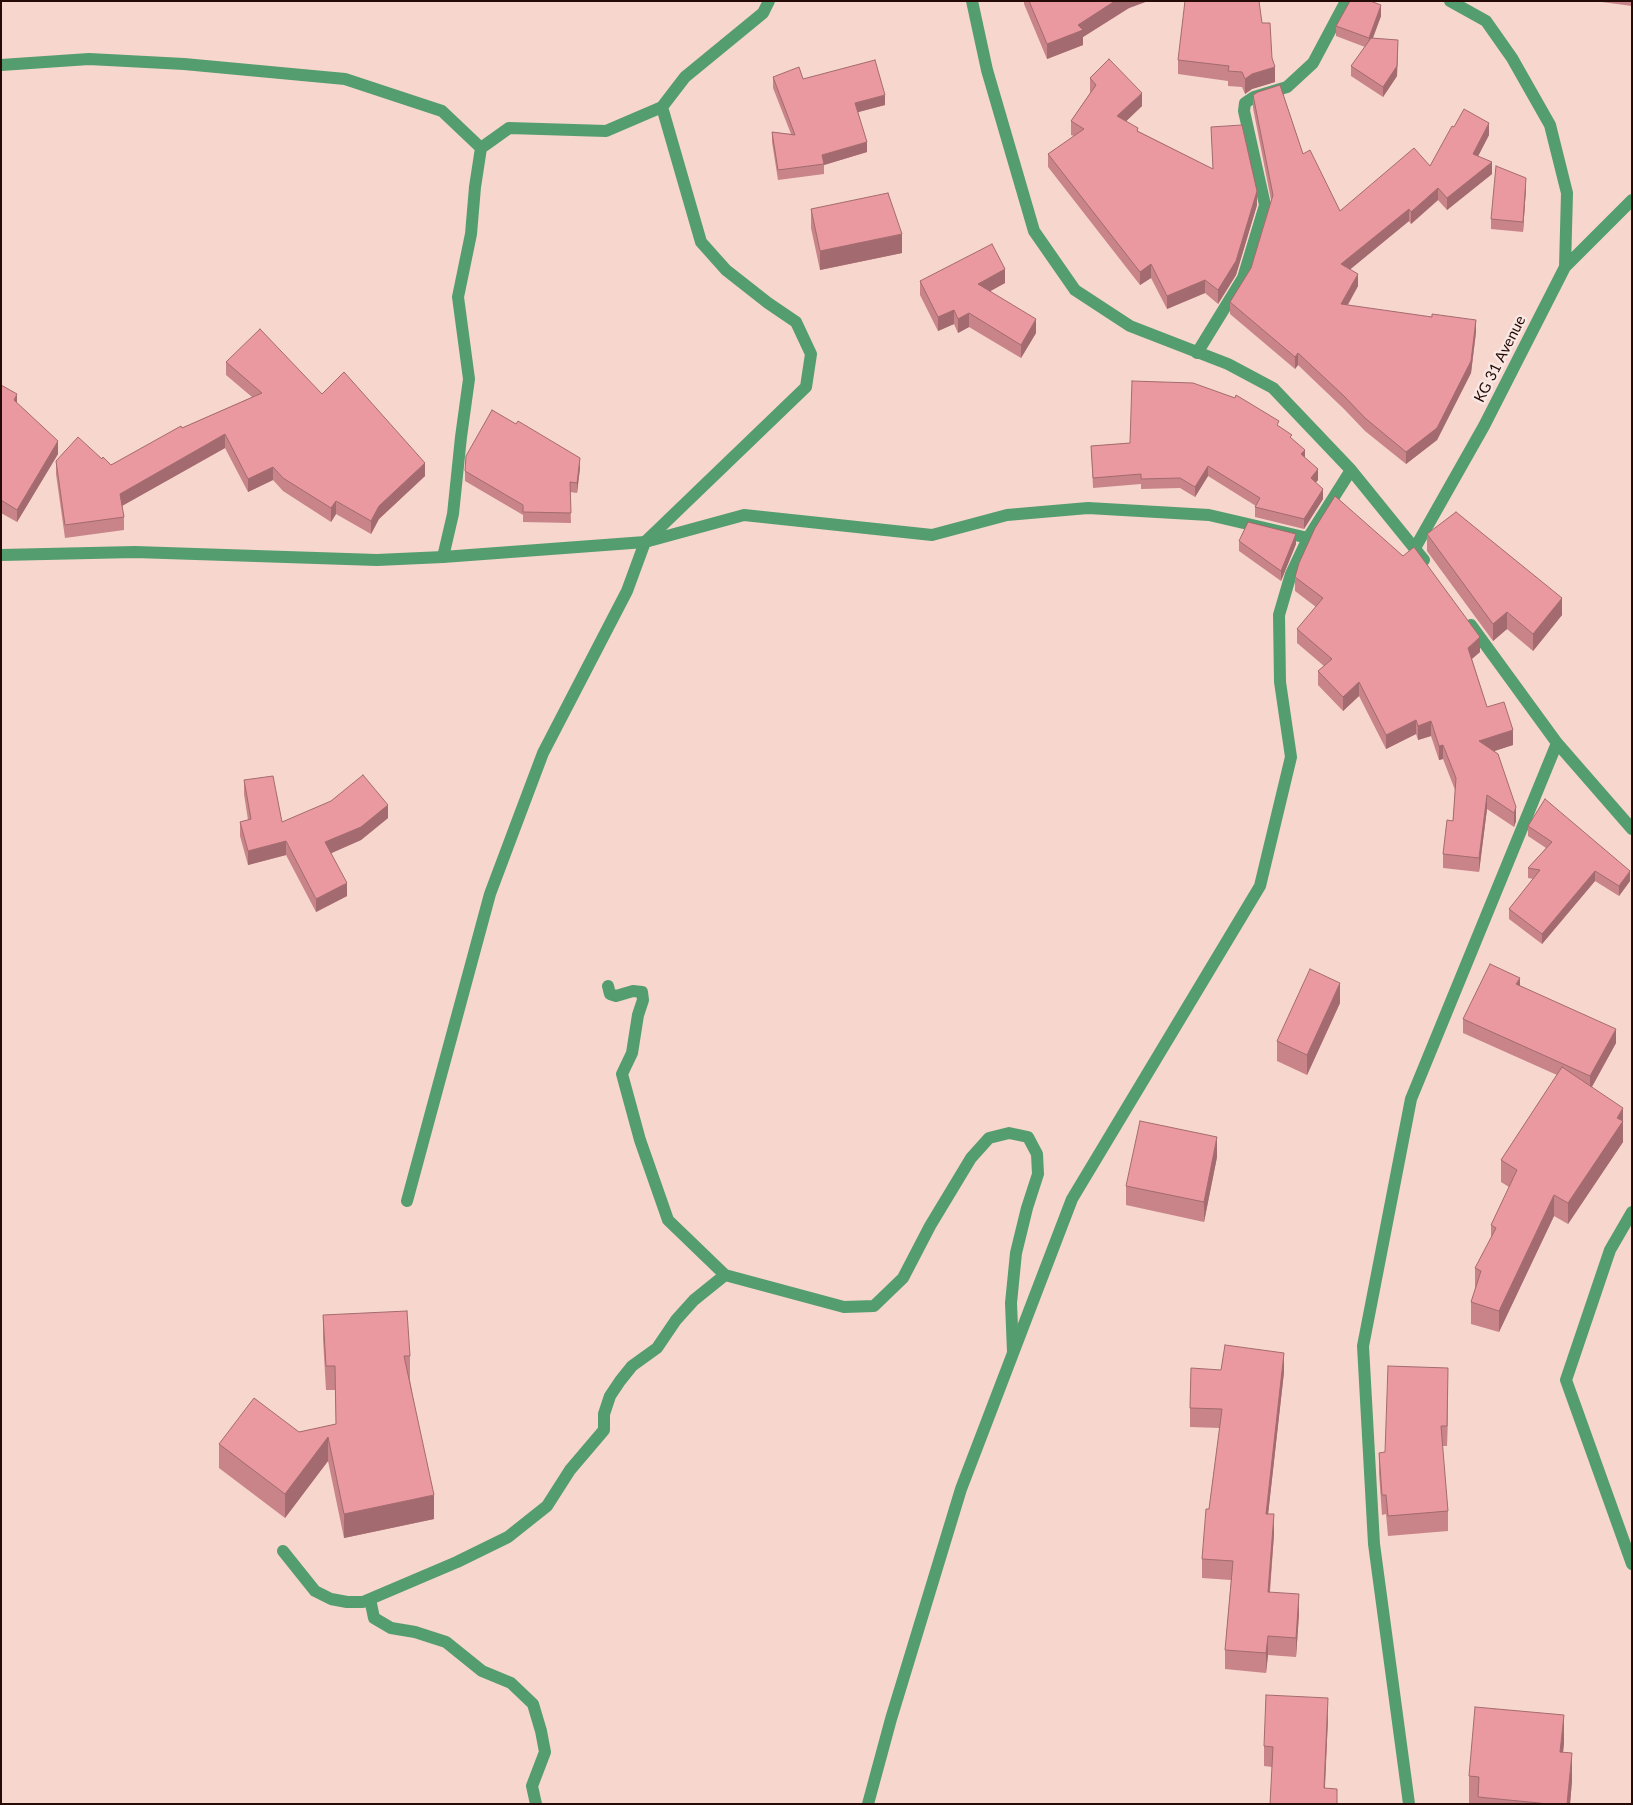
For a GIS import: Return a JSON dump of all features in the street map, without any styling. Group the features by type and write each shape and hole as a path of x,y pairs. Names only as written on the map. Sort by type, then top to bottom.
{"street":[{"path":"443,557 453,514 460,437 468,379 458,297 471,234 481,148 509,128 606,132 662,106 684,77 764,13 769,1"},
{"path":"972,1 987,70 1034,231 1075,290 1130,326 1228,364 1273,388 1351,470 1432,571"},
{"path":"1197,353 1243,278 1265,205 1244,111 1245,102 1254,97 1287,87 1313,63 1346,1"},
{"path":"1450,1 1486,21 1512,58 1550,125 1567,193 1564,267"},
{"path":"1,65 89,59 184,64 345,79 442,111 481,148"},
{"path":"407,1201 490,894 543,753 627,592 645,542 806,387 811,354 796,322 726,270 701,242 662,106"},
{"name":"KG 31 Avenue","path":"1415,548 1484,426 1564,267 1632,200"},
{"path":"868,1804 961,1489 1072,1199 1260,886 1291,756 1280,682 1279,615 1291,574 1308,538 1351,470"},
{"path":"1,555 135,552 377,560 645,542 744,515 932,535 1007,515 1088,508 1209,515 1308,538"},
{"path":"1466,618 1557,743 1632,829"},
{"path":"1409,1804 1374,1544 1363,1346 1411,1100 1557,743"},
{"path":"608,986 610,994 616,996 633,991 642,992 644,1000 638,1014 632,1053 622,1074 640,1140 668,1220 725,1275 844,1307 874,1306 903,1278 930,1226 971,1158 989,1138 1009,1134 1028,1137 1037,1154 1038,1174 1016,1252 1011,1303 1013,1352"},
{"path":"1632,1212 1610,1250 1566,1380 1632,1564"},
{"path":"283,1552 316,1591 331,1599 347,1602 364,1602 457,1562 508,1537 547,1506 570,1470 604,1430 604,1414 610,1396 632,1366 657,1348 676,1320 694,1300 725,1275"},
{"path":"370,1599 374,1618 391,1628 415,1632 446,1642 482,1671 511,1683 533,1704 545,1752 532,1786 536,1804"}],"building":[{"path":"1029,1 1115,1 1078,25 1083,30 1047,44"},
{"path":"1185,1 1259,1 1262,23 1270,23 1272,58 1275,67 1252,74 1245,79 1242,72 1228,71 1229,66 1178,60"},
{"path":"1350,1 1370,1 1381,5 1369,38 1336,26"},
{"path":"1371,38 1398,40 1397,66 1383,87 1351,66"},
{"path":"1109,59 1142,93 1117,116 1138,128 1137,131 1213,169 1211,127 1242,125 1257,191 1236,261 1218,290 1205,280 1167,296 1151,264 1140,272 1048,154 1084,129 1071,121 1096,85 1090,78"},
{"path":"875,60 885,95 855,103 867,142 822,155 824,164 778,170 772,132 795,135 773,77 799,67 803,79"},
{"path":"1280,85 1303,154 1310,150 1340,211 1414,148 1430,166 1452,126 1454,127 1464,109 1489,123 1473,154 1492,162 1447,198 1438,188 1411,212 1409,209 1341,264 1358,274 1341,304 1432,317 1432,314 1476,320 1471,361 1437,428 1406,452 1365,418 1298,353 1295,357 1230,302 1251,268 1273,195 1253,95"},
{"path":"1496,166 1526,178 1523,222 1491,219"},
{"path":"888,193 902,234 820,251 811,209"},
{"path":"992,244 1005,269 978,284 1036,319 1021,345 969,313 958,319 954,310 938,317 920,281"},
{"path":"260,329 322,394 344,372 425,463 379,506 371,521 336,501 331,508 283,478 273,467 248,479 225,434 120,494 124,517 65,525 56,461 78,437 111,465 181,426 182,428 262,393 226,362"},
{"path":"1132,381 1193,383 1235,398 1236,395 1279,421 1277,425 1292,435 1290,437 1305,450 1301,454 1318,469 1311,478 1323,489 1304,519 1255,507 1260,498 1208,466 1195,487 1180,478 1141,479 1141,474 1093,478 1091,446 1130,443"},
{"path":"1,385 17,394 14,400 58,441 17,510 1,500"},
{"path":"492,410 516,424 518,421 580,458 577,483 570,482 571,513 523,512 523,505 465,471 466,456"},
{"path":"1335,496 1403,556 1414,547 1480,637 1468,648 1487,707 1504,702 1513,730 1479,741 1498,754 1516,807 1514,813 1487,795 1479,858 1443,854 1447,820 1453,821 1456,778 1443,745 1439,746 1431,721 1418,726 1416,720 1386,735 1359,682 1343,697 1318,671 1332,659 1297,629 1323,598 1295,577 1299,563 1315,528"},
{"path":"1456,512 1562,598 1533,634 1507,612 1493,624 1427,534"},
{"path":"1248,522 1296,534 1281,571 1239,541"},
{"path":"363,775 388,805 361,827 325,842 347,883 316,899 286,841 248,851 240,822 251,819 244,780 273,776 282,822 331,801"},
{"path":"1545,799 1630,871 1619,886 1595,871 1542,934 1509,909 1540,870 1528,868 1552,842 1528,826"},
{"path":"1490,964 1520,978 1516,984 1616,1029 1590,1076 1463,1019"},
{"path":"1310,969 1340,983 1307,1055 1277,1041"},
{"path":"1562,1067 1623,1108 1617,1118 1623,1121 1568,1203 1554,1195 1499,1311 1471,1302 1481,1271 1475,1268 1496,1228 1491,1225 1517,1170 1501,1160"},
{"path":"1140,1121 1217,1137 1204,1202 1126,1186"},
{"path":"407,1311 410,1356 404,1356 434,1495 344,1514 328,1437 285,1494 219,1444 254,1398 299,1432 336,1424 335,1366 326,1366 323,1315"},
{"path":"1225,1345 1284,1353 1266,1514 1274,1514 1268,1592 1299,1594 1296,1638 1268,1636 1266,1653 1225,1650 1233,1561 1202,1559 1206,1509 1209,1509 1222,1409 1190,1408 1191,1368 1221,1370"},
{"path":"1388,1366 1448,1368 1447,1426 1441,1426 1448,1511 1388,1516 1386,1495 1382,1495 1379,1453 1385,1452"},
{"path":"1266,1695 1328,1698 1324,1788 1337,1789 1337,1804 1270,1804 1273,1747 1264,1746"},
{"path":"1475,1707 1564,1715 1560,1752 1572,1753 1567,1804 1478,1797 1479,1777 1469,1776"}]}
